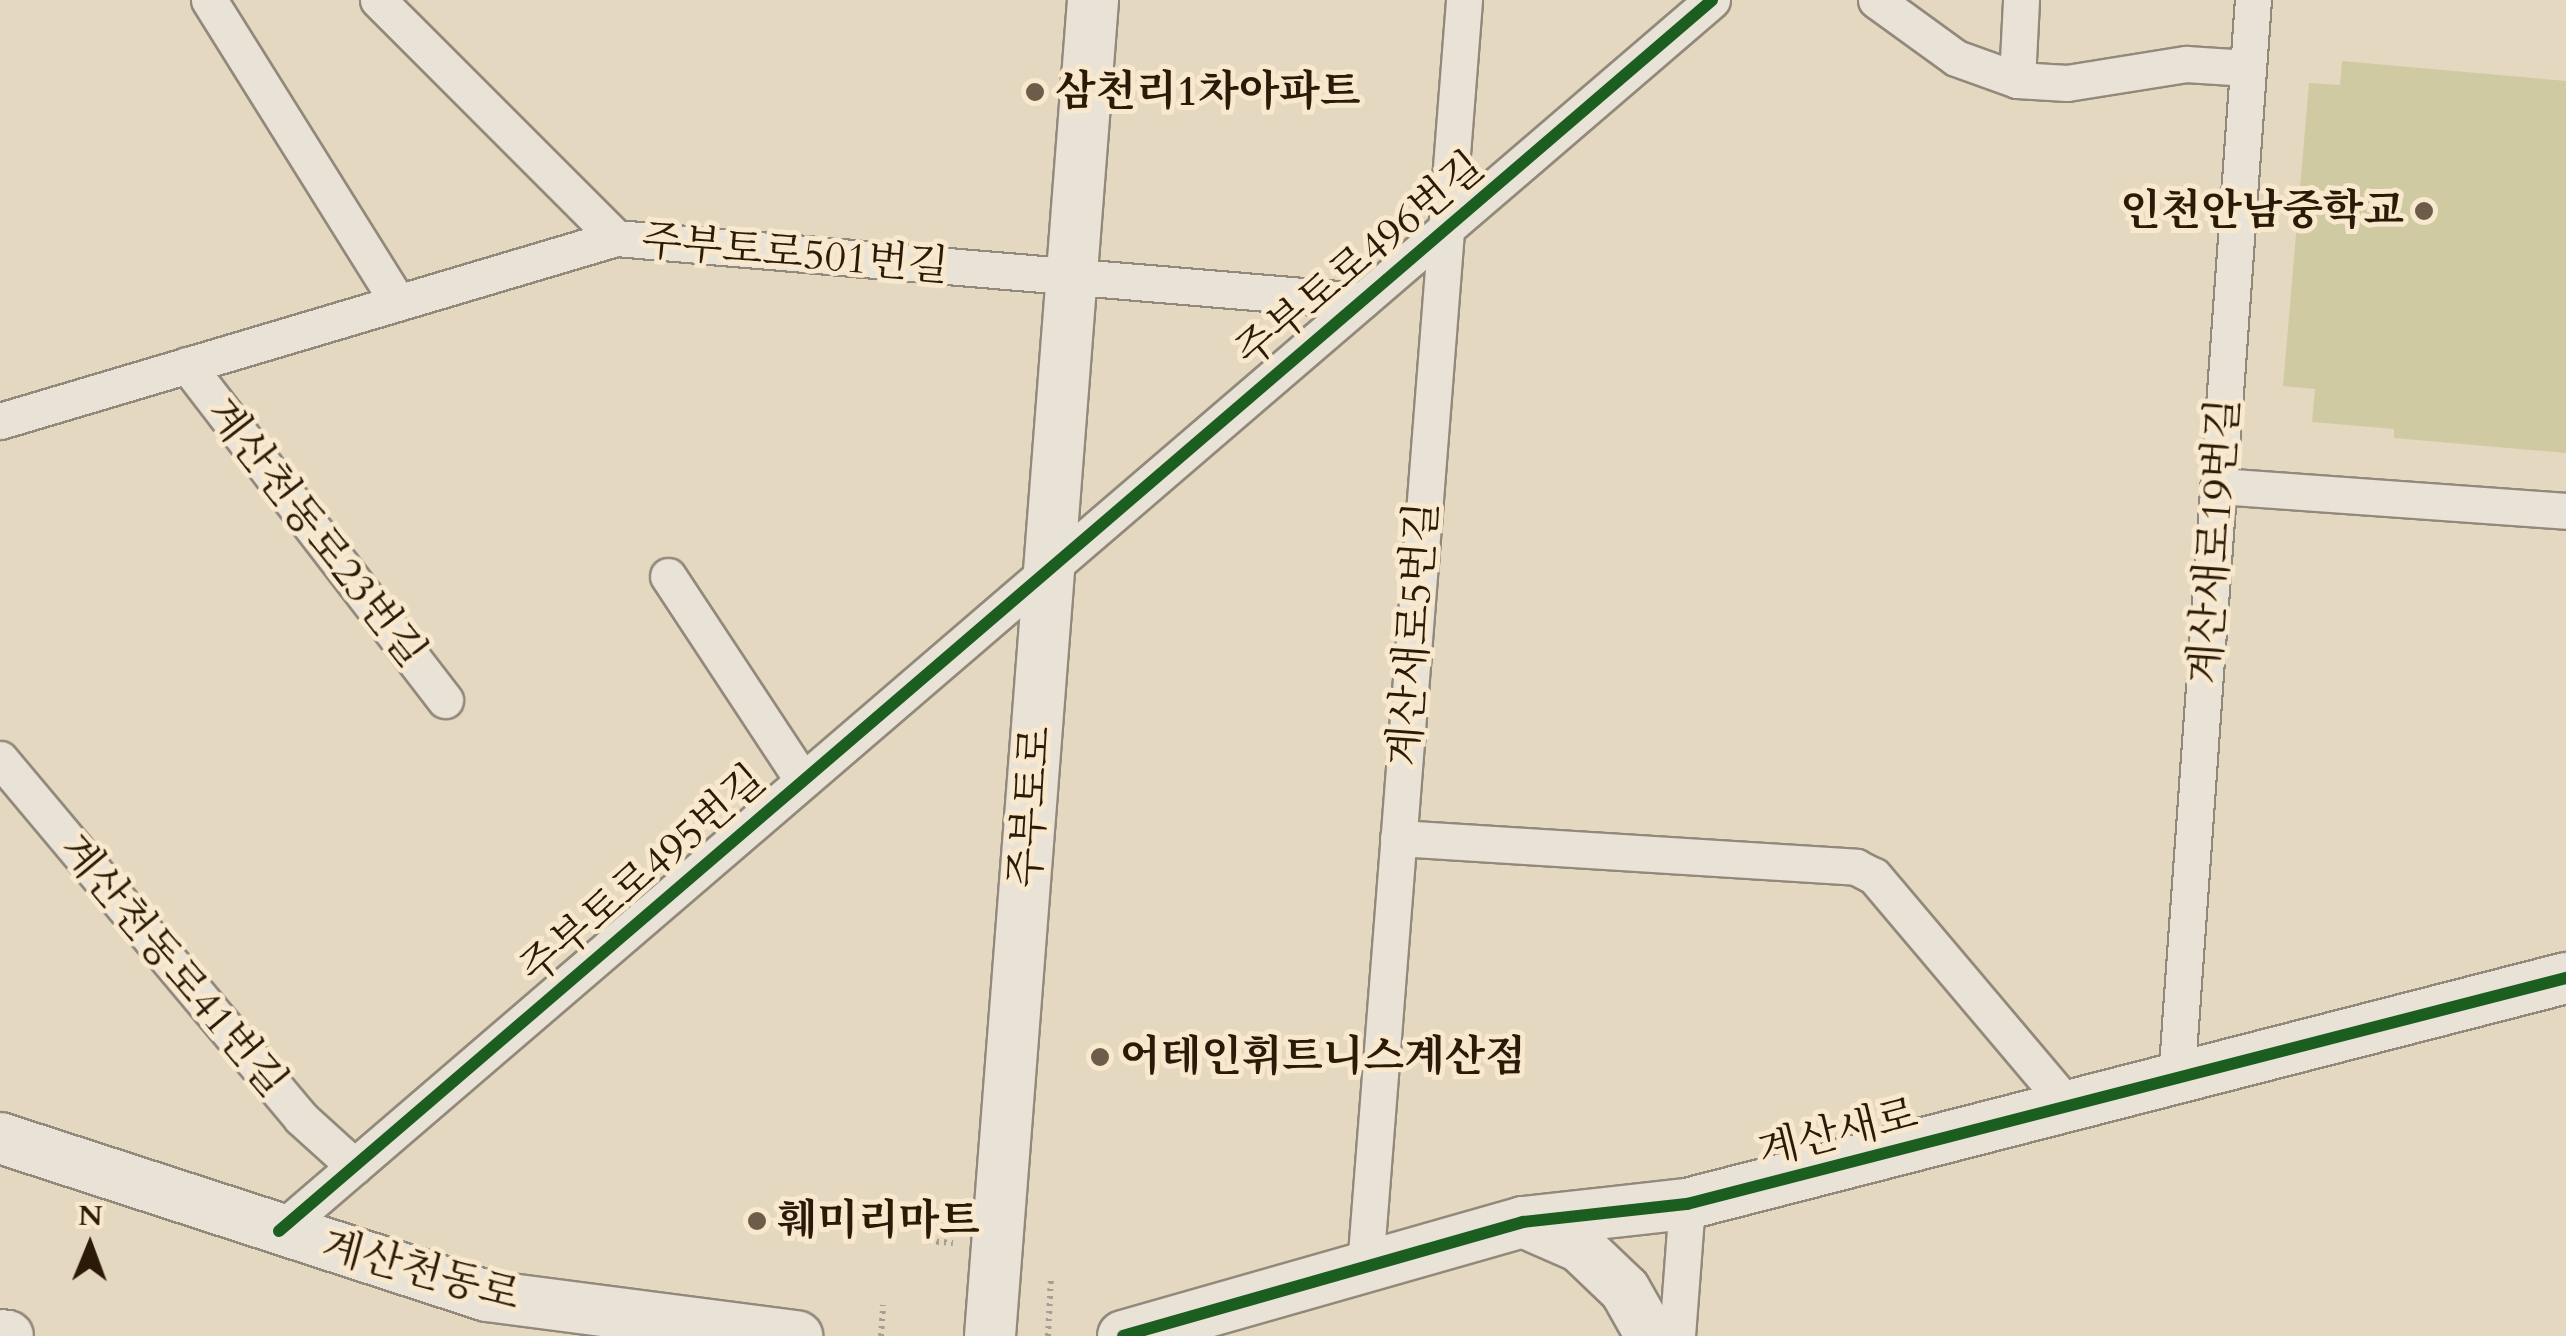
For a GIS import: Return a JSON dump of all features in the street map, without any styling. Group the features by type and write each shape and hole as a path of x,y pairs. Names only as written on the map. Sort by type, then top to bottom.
{"street":[{"path":"208,0 398,303"},
{"name":"주부토로501번길","path":"378,0 616,238 1071,277"},
{"name":"주부토로","path":"990,1336 1093,0"},
{"name":"계산새로5번길","path":"1365,1267 1464,0"},
{"name":"주부토로496번길","path":"1049,569 1712,0"},
{"path":"1876,0 1956,58 2017,80 2068,83 2186,64 2248,68"},
{"path":"2017,80 2021,0"},
{"name":"계산새로19번길","path":"2176,1081 2253,0"},
{"name":"계산천동로23번길","path":"0,421 616,238"},
{"path":"1071,277 1361,301"},
{"name":"계산천동로23번길","path":"187,366 359,597 445,700"},
{"path":"2218,486 2566,511"},
{"name":"주부토로495번길","path":"279,1231 1049,569"},
{"path":"668,576 803,781"},
{"name":"계산천동로41번길","path":"0,760 301,1118 354,1166"},
{"path":"1398,838 1856,867 1874,876 2071,1109"},
{"name":"계산새로","path":"1123,1336 1523,1222 1686,1204 2071,1109 2566,978"},
{"name":"계산천동로","path":"0,1138 487,1296 796,1336"},
{"path":"1677,1336 1686,1204"},
{"path":"1523,1222 1580,1247 1624,1290 1651,1336"},
{"path":"0,1335 8,1336"}],"path":[{"path":"1048,1336 1052,1277"},
{"path":"881,1336 883,1305"}],"shaded area":[{"name":"인천안남중학교","path":"2342,61 2566,81 2566,453 2394,438 2394,429 2312,422 2315,389 2283,386 2309,83 2340,85"}],"cycle path":[{"path":"279,1231 1712,0"},
{"path":"1123,1336 1523,1222 1687,1204 2566,978"}],"place":[{"name":"삼천리1차아파트","path":"1035,92"},
{"name":"인천안남중학교","path":"2424,211"},
{"name":"어테인휘트니스계산점","path":"1100,1057"},
{"name":"훼미리마트","path":"757,1221"}]}
